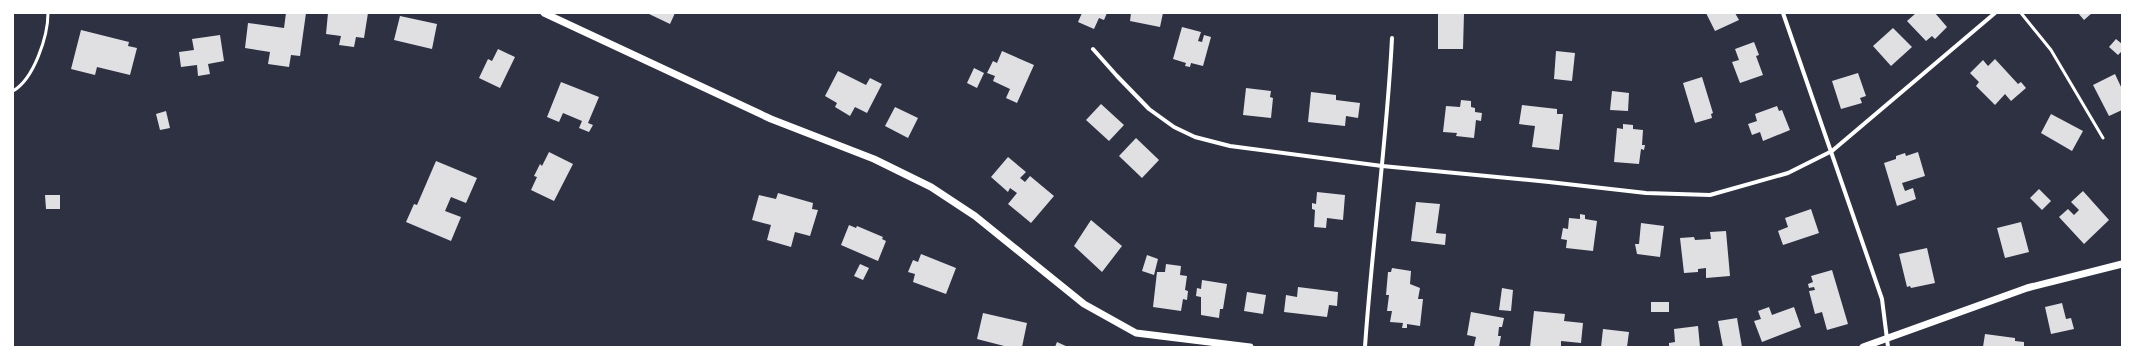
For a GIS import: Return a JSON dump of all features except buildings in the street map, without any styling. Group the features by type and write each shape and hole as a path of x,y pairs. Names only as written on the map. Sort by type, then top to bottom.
{"street":[{"path":"544,13 770,119 874,159 931,187 975,216 1084,304 1136,333 1250,347"},
{"path":"1783,13 1882,299 1888,347"},
{"path":"1093,49 1149,109 1174,128 1195,137 1230,146 1382,166 1646,193 1710,195 1788,174 1832,151 1995,13"},
{"path":"1365,347 1369,279 1382,166 1392,38"},
{"path":"1863,347 2027,288 2122,264"}],"lane":[{"path":"13,92 30,72 40,51 48,31 48,13"},
{"path":"2021,13 2051,50 2103,138"}]}
